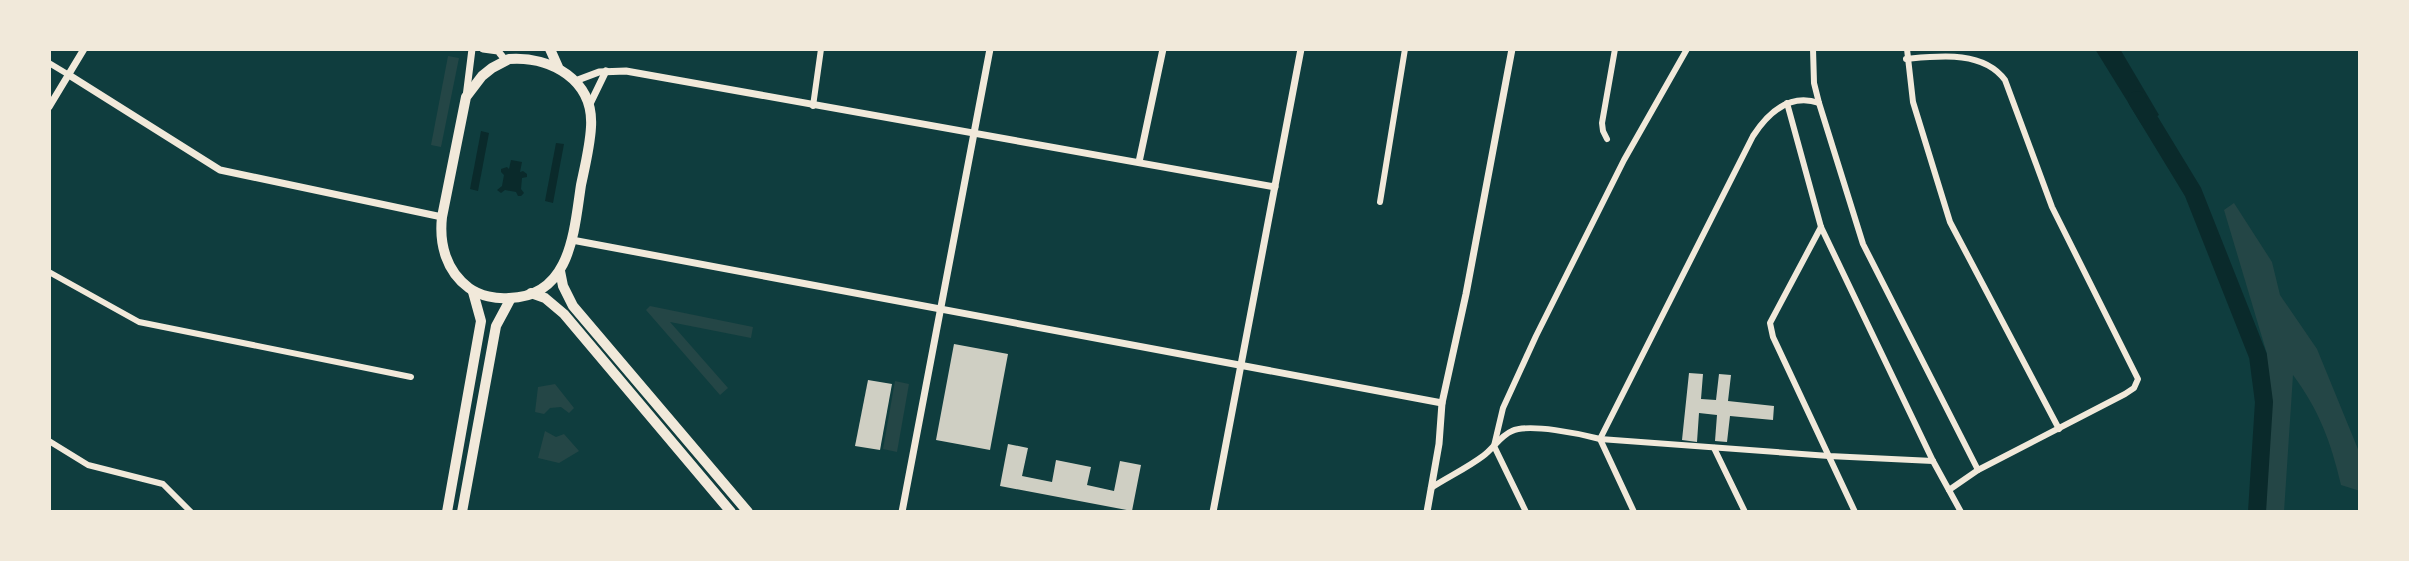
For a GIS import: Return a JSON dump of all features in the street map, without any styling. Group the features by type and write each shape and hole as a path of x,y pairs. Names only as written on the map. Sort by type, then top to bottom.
{"main road":[{"path":"447,512 481,321 473,292 453,272 444,252 440,236 442,217 466,97 482,76 510,60 522,49"},
{"path":"551,49 558,67"},
{"path":"473,292 495,298 511,298 531,293 551,282 561,271 572,240 592,126 589,106 575,81 558,67 536,60 510,60"},
{"path":"561,271 563,286 573,306 747,512"},
{"path":"531,293 545,298 564,314 731,512"},
{"path":"462,512 496,326 511,298"}],"street":[{"path":"49,107 84,49"},
{"path":"466,97 472,49"},
{"path":"483,49 498,51 510,60"},
{"path":"813,106 821,49"},
{"path":"902,512 990,49"},
{"path":"1139,162 1163,49"},
{"path":"1213,512 1301,49"},
{"path":"1380,202 1405,49"},
{"path":"1427,512 1439,444 1442,403 1466,294 1512,49"},
{"path":"1607,139 1602,123 1615,49"},
{"path":"1526,512 1494,446 1503,408 1624,160 1687,49"},
{"path":"1813,49 1814,83 1819,103 1863,244 1978,470"},
{"path":"1950,490 1978,470 2059,429 2134,388 2138,379 2052,207 2005,80 1996,70 1967,58 1904,54 1913,102 1950,222 2059,429"},
{"path":"49,63 220,170 442,217"},
{"path":"589,106 606,71"},
{"path":"575,81 606,71 649,75 1275,187"},
{"path":"1600,439 1753,136 1766,118 1787,103 1802,99 1819,103"},
{"path":"1787,103 1821,227 1933,461 1961,512"},
{"path":"1821,227 1770,323 1773,337 1855,512"},
{"path":"572,240 1442,403"},
{"path":"49,272 139,322 411,377"},
{"path":"1431,488 1482,457 1514,430 1522,428 1570,432 1600,439 1933,461"},
{"path":"1600,439 1634,512"},
{"path":"49,440 88,465 163,484 191,512"},
{"path":"1714,448 1745,512"}],"shaded area":[{"path":"2095,49 2120,49 2159,115 2142,125"},
{"path":"448,56 459,58 441,147 431,145"},
{"path":"481,131 489,133 478,191 470,189"},
{"path":"556,143 564,144 553,203 545,201"},
{"path":"511,160 522,162 520,172 527,174 527,177 522,178 521,189 524,193 521,196 516,192 505,190 501,193 497,190 502,186 504,175 501,169 509,169"},
{"path":"2234,203 2272,262 2280,295 2317,349 2360,454 2360,491 2341,485 2323,427 2293,375 2284,512 2266,512 2267,354 2224,210"},
{"path":"650,306 753,327 751,338 670,322 728,388 720,395 646,310"},
{"path":"895,381 909,384 897,452 883,449"},
{"path":"555,384 574,408 569,413 561,407 550,408 544,414 535,412 538,387"},
{"path":"545,431 556,437 564,434 579,451 559,463 538,458"}],"building":[{"path":"954,344 1008,354 990,450 936,440"},
{"path":"1689,373 1703,374 1701,399 1716,400 1719,374 1731,375 1728,401 1774,406 1773,420 1730,416 1727,442 1715,441 1717,415 1699,413 1697,442 1682,440"},
{"path":"868,380 892,384 880,450 855,446"},
{"path":"1008,444 1028,448 1022,476 1052,482 1056,460 1091,467 1087,485 1114,491 1120,461 1141,465 1132,511 1000,486"}],"waterway":[{"path":"2137,100 2193,192 2258,356 2264,402 2257,512"}]}
